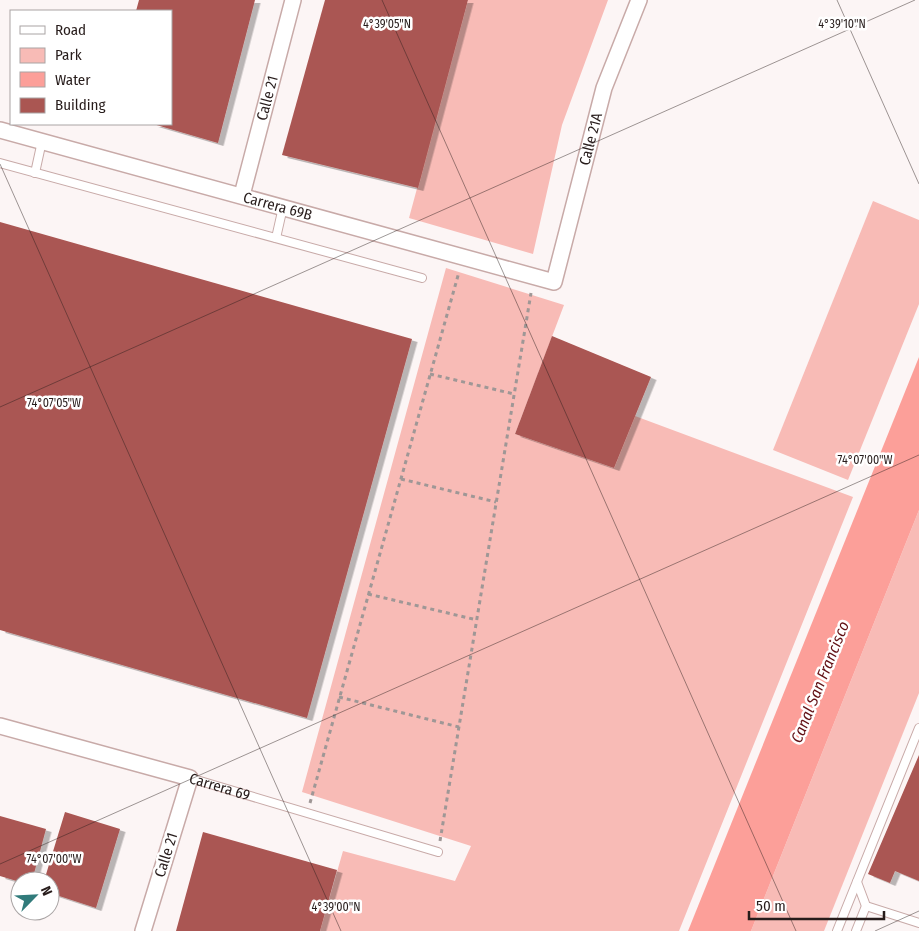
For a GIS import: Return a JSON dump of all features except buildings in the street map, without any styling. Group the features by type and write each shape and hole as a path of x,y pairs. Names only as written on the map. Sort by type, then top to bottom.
{"street":[{"name":"Calle 21","path":"242,195 292,0"},
{"name":"Calle 21A","path":"554,282 604,88 639,0"},
{"name":"Carrera 69B","path":"0,130 554,282"},
{"name":"Carrera 69","path":"0,726 190,778"},
{"name":"Calle 21","path":"143,931 190,778"}],"lane":[{"path":"35,173 42,141"},
{"path":"0,163 422,278"},
{"path":"276,238 283,207"},
{"path":"838,931 919,728"},
{"name":"Carrera 69","path":"190,778 438,852"},
{"path":"856,931 866,906 857,882"},
{"path":"866,906 919,923"}],"path":[{"path":"307,813 463,257"},
{"path":"438,852 534,276"},
{"path":"430,374 514,394"},
{"path":"401,479 496,502"},
{"path":"368,594 476,620"},
{"path":"339,698 459,727"}],"green space":[{"path":"468,0 608,0 562,125 533,254 409,218"},
{"path":"873,201 919,220 919,304 848,480 773,450"},
{"path":"446,268 564,305 515,434 614,468 635,416 853,497 679,931 320,931 343,851 455,881 471,846 302,792"},
{"path":"919,510 919,693 824,931 751,931"}],"water":[{"name":"Canal San Francisco","path":"919,357 919,510 751,931 688,931"}]}
